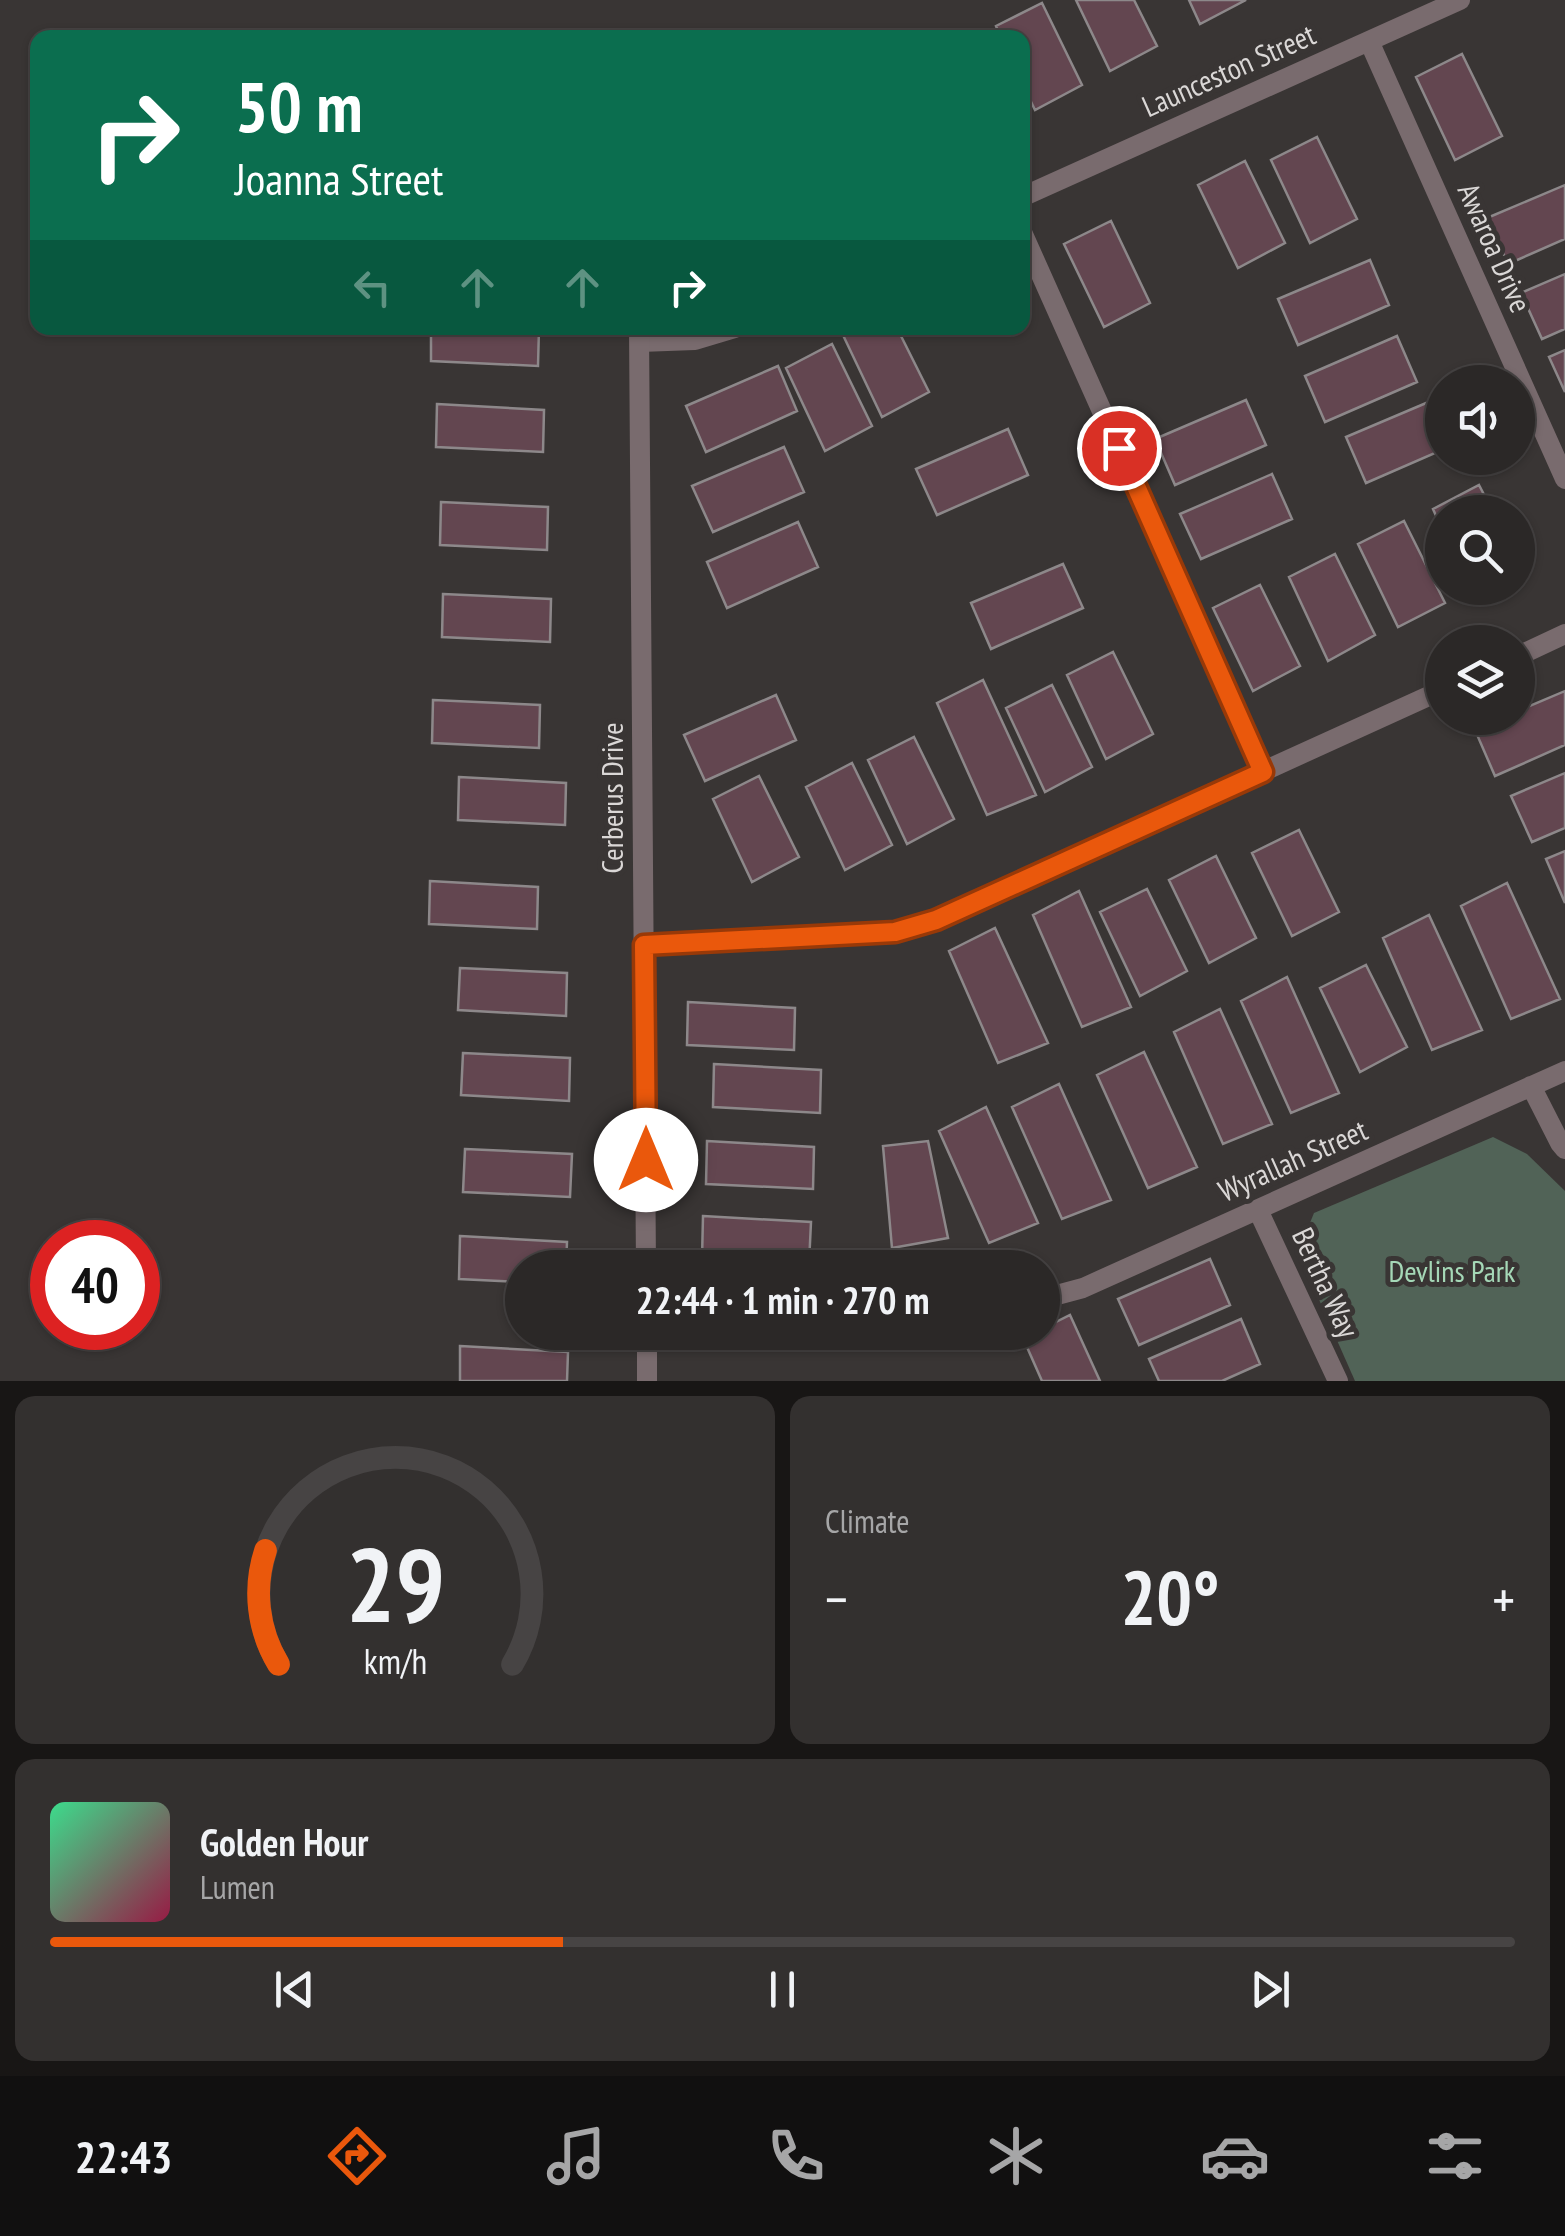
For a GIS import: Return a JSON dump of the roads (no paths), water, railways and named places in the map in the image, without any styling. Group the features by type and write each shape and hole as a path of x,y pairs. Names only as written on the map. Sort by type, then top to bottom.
{"street":[{"name":"Launceston Street","path":"1030,193 1460,0"},
{"name":"Awaroa Drive","path":"1369,41 1565,479"},
{"path":"1030,250 1263,772"},
{"path":"640,335 695,340 711,335"},
{"name":"Cerberus Drive","path":"640,335 646,1250"},
{"path":"1535,648 1565,634"},
{"path":"644,945 895,932 936,920 1425,698"},
{"name":"Wyrallah Street","path":"1060,1294 1083,1288 1565,1071"},
{"path":"1532,1086 1565,1148"},
{"name":"Bertha Way","path":"1258,1210 1338,1381"},
{"path":"647,1350 647,1381"}],"park label":[{"name":"Devlins Park","path":"1452,1272"}]}
